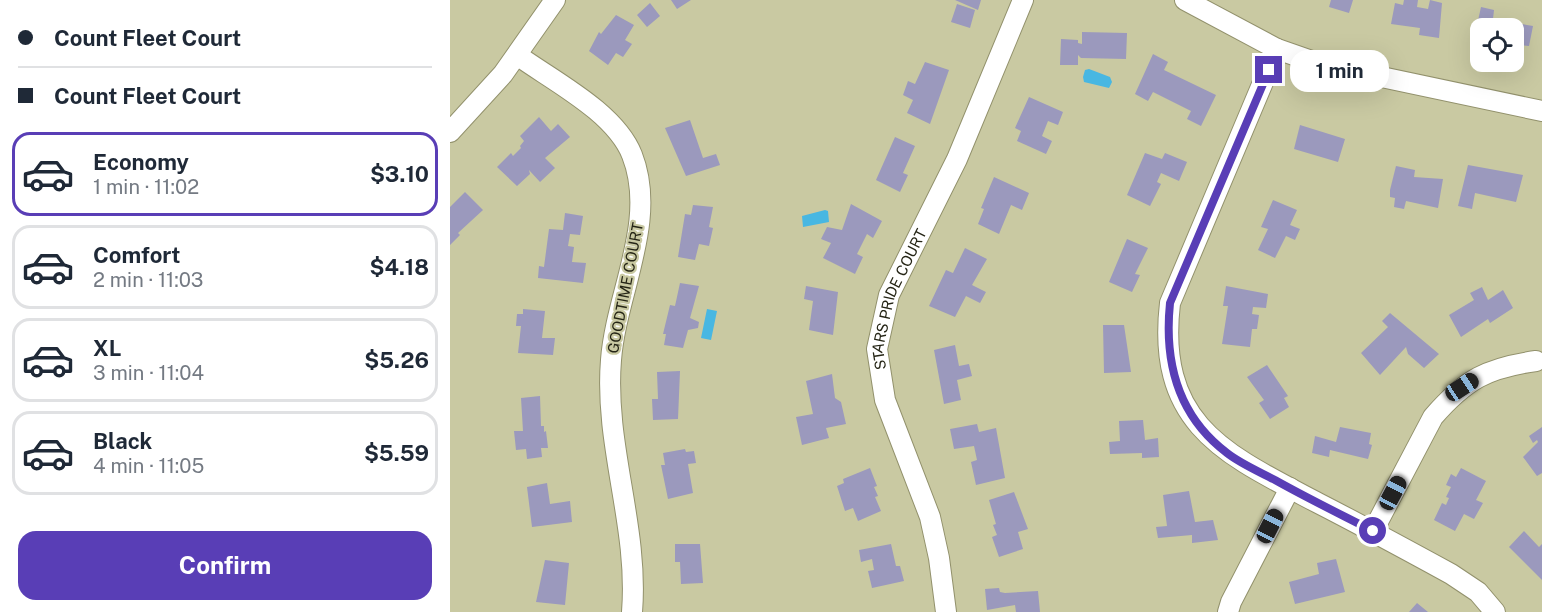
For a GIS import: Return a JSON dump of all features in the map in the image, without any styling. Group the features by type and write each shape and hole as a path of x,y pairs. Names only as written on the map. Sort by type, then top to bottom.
{"street":[{"path":"450,132 503,74 555,0"},
{"name":"STARS PRIDE COURT","path":"946,612 939,558 930,517 885,400 877,349 889,295 957,159 1023,0"},
{"path":"1185,0 1277,49 1320,64 1365,76 1542,111"},
{"path":"1277,49 1170,303 1168,327 1176,386 1194,420 1229,455 1451,574 1478,592 1495,612"},
{"name":"GOODTIME COURT","path":"517,55 610,121 632,154 638,176 640,216 611,358 610,398 614,442 635,574 632,612"},
{"path":"1373,531 1433,417 1447,402 1462,387 1492,370 1536,361"},
{"path":"1228,612 1290,488"}],"water":[{"path":"1089,69 1110,77 1112,82 1109,88 1084,82 1085,70"},
{"path":"828,211 829,222 803,227 802,216"},
{"path":"707,309 717,311 711,340 701,338"}],"building":[{"path":"671,0 691,0 677,9"},
{"path":"955,0 981,0 978,10"},
{"path":"1331,0 1353,0 1349,13 1329,7"},
{"path":"1404,0 1418,0 1417,7 1428,9 1430,0 1442,3 1439,38 1419,35 1420,28 1391,24 1395,3 1403,5"},
{"path":"650,3 660,16 647,27 637,15"},
{"path":"957,4 975,10 970,28 951,22"},
{"path":"1481,7 1494,10 1493,18 1479,18"},
{"path":"616,15 634,25 625,40 632,44 623,57 616,53 608,65 589,51 599,32 601,34"},
{"path":"1524,24 1533,26 1529,46 1524,45"},
{"path":"1082,32 1127,33 1126,59 1081,58 1078,55 1078,65 1060,65 1061,39 1078,40 1078,43 1082,44"},
{"path":"1153,54 1168,62 1164,70 1216,95 1201,126 1187,119 1191,111 1153,92 1148,101 1135,94"},
{"path":"925,62 949,70 930,124 907,113 913,100 903,95 908,81 915,84"},
{"path":"1029,97 1063,112 1058,125 1048,121 1042,136 1052,141 1046,154 1017,141 1021,131 1015,128"},
{"path":"539,117 551,131 558,124 570,137 545,158 555,168 540,182 529,170 530,174 517,186 497,167 511,153 513,156 521,148 524,141 520,136"},
{"path":"690,120 703,158 716,154 720,165 686,176 665,128"},
{"path":"1300,125 1345,139 1338,162 1294,149"},
{"path":"895,137 915,146 903,173 908,175 900,192 876,180"},
{"path":"1145,153 1162,159 1165,153 1187,162 1179,181 1161,173 1157,182 1161,184 1150,206 1127,195"},
{"path":"1468,165 1523,175 1516,202 1475,193 1472,209 1458,206"},
{"path":"1396,166 1415,170 1414,177 1443,179 1438,208 1406,201 1404,209 1394,207 1395,198 1390,197 1390,190"},
{"path":"994,177 1029,193 1022,210 1011,205 999,234 978,224 984,209 981,208"},
{"path":"465,192 483,210 458,233 460,235 450,245 450,207"},
{"path":"1273,200 1297,210 1290,225 1300,229 1295,240 1286,236 1275,258 1258,250 1268,229 1261,227"},
{"path":"851,204 882,221 873,238 867,234 857,254 863,257 855,274 823,258 831,243 821,239 827,227 842,230"},
{"path":"693,205 713,207 709,227 713,228 709,246 699,244 695,260 678,257 685,214 691,215"},
{"path":"565,213 583,216 580,235 570,234 568,246 574,247 572,262 586,263 583,283 538,278 539,266 544,267 549,229 563,230"},
{"path":"1127,239 1148,248 1135,274 1140,275 1132,292 1109,282"},
{"path":"965,248 987,259 972,285 986,292 980,303 966,296 955,317 929,306 946,270 953,273"},
{"path":"680,283 699,286 690,318 699,322 698,328 688,330 683,348 664,345 666,334 663,334 670,305 675,306"},
{"path":"806,286 838,292 833,335 809,330 813,301 804,299"},
{"path":"1226,286 1268,294 1266,308 1253,307 1252,314 1259,315 1257,329 1252,329 1250,347 1222,344 1228,306 1223,306"},
{"path":"1482,287 1488,300 1503,290 1513,308 1490,323 1488,319 1461,337 1449,315 1474,300 1470,293"},
{"path":"523,309 545,311 542,338 555,338 553,355 518,353 521,326 516,326 517,314 523,314"},
{"path":"1390,313 1439,354 1424,368 1408,354 1406,347 1380,375 1361,353 1388,327 1382,321"},
{"path":"1103,325 1124,325 1131,372 1104,373"},
{"path":"955,345 959,366 969,364 972,376 957,380 961,400 944,404 934,350"},
{"path":"1267,365 1288,396 1284,398 1289,407 1270,419 1259,403 1264,400 1247,377"},
{"path":"680,371 678,419 653,420 652,399 658,399 657,372"},
{"path":"832,374 835,398 841,402 846,424 826,428 829,438 802,445 796,417 813,414 806,381"},
{"path":"540,396 541,426 544,426 544,432 546,431 548,448 541,448 542,457 527,459 526,449 516,450 514,431 523,431 521,398"},
{"path":"1143,420 1145,440 1158,438 1159,457 1142,458 1142,453 1110,454 1109,442 1120,441 1119,421"},
{"path":"977,424 979,432 996,428 1005,478 976,485 971,462 977,460 974,446 954,449 950,429"},
{"path":"1340,427 1371,433 1369,444 1372,445 1368,459 1330,450 1329,457 1312,453 1315,436 1336,442"},
{"path":"1542,427 1542,473 1537,476 1523,457 1538,442 1537,440 1533,443 1529,436"},
{"path":"685,449 686,452 694,451 696,463 688,464 693,493 668,499 661,465 665,465 663,453"},
{"path":"870,468 877,486 874,487 878,496 875,497 881,511 858,521 853,508 845,511 837,486 844,483 843,479"},
{"path":"1461,468 1486,481 1476,500 1483,503 1474,519 1464,514 1455,531 1434,520 1442,503 1446,505 1449,498 1446,497 1451,487 1446,485 1451,474 1456,477"},
{"path":"547,483 550,504 570,501 572,522 532,527 527,487"},
{"path":"1189,491 1195,522 1213,520 1218,540 1192,543 1192,535 1158,538 1156,527 1167,526 1163,495"},
{"path":"1014,492 1028,529 1018,532 1023,549 999,557 992,537 997,535 989,500"},
{"path":"1524,531 1539,547 1542,544 1542,580 1509,547"},
{"path":"675,544 700,544 703,583 681,584 680,562 675,562"},
{"path":"891,544 896,566 900,566 904,581 872,588 868,571 874,570 872,559 861,562 859,550"},
{"path":"1336,559 1345,592 1295,604 1289,582 1319,574 1317,563"},
{"path":"545,560 569,563 565,605 536,602"},
{"path":"999,588 1000,592 1005,593 1038,591 1040,612 1016,612 1015,605 987,610 985,589"},
{"path":"1417,603 1428,612 1409,612"}],"route":[{"path":"1269,70 1170,303 1168,345 1176,386 1194,420 1210,439 1229,455 1373,531"}]}
